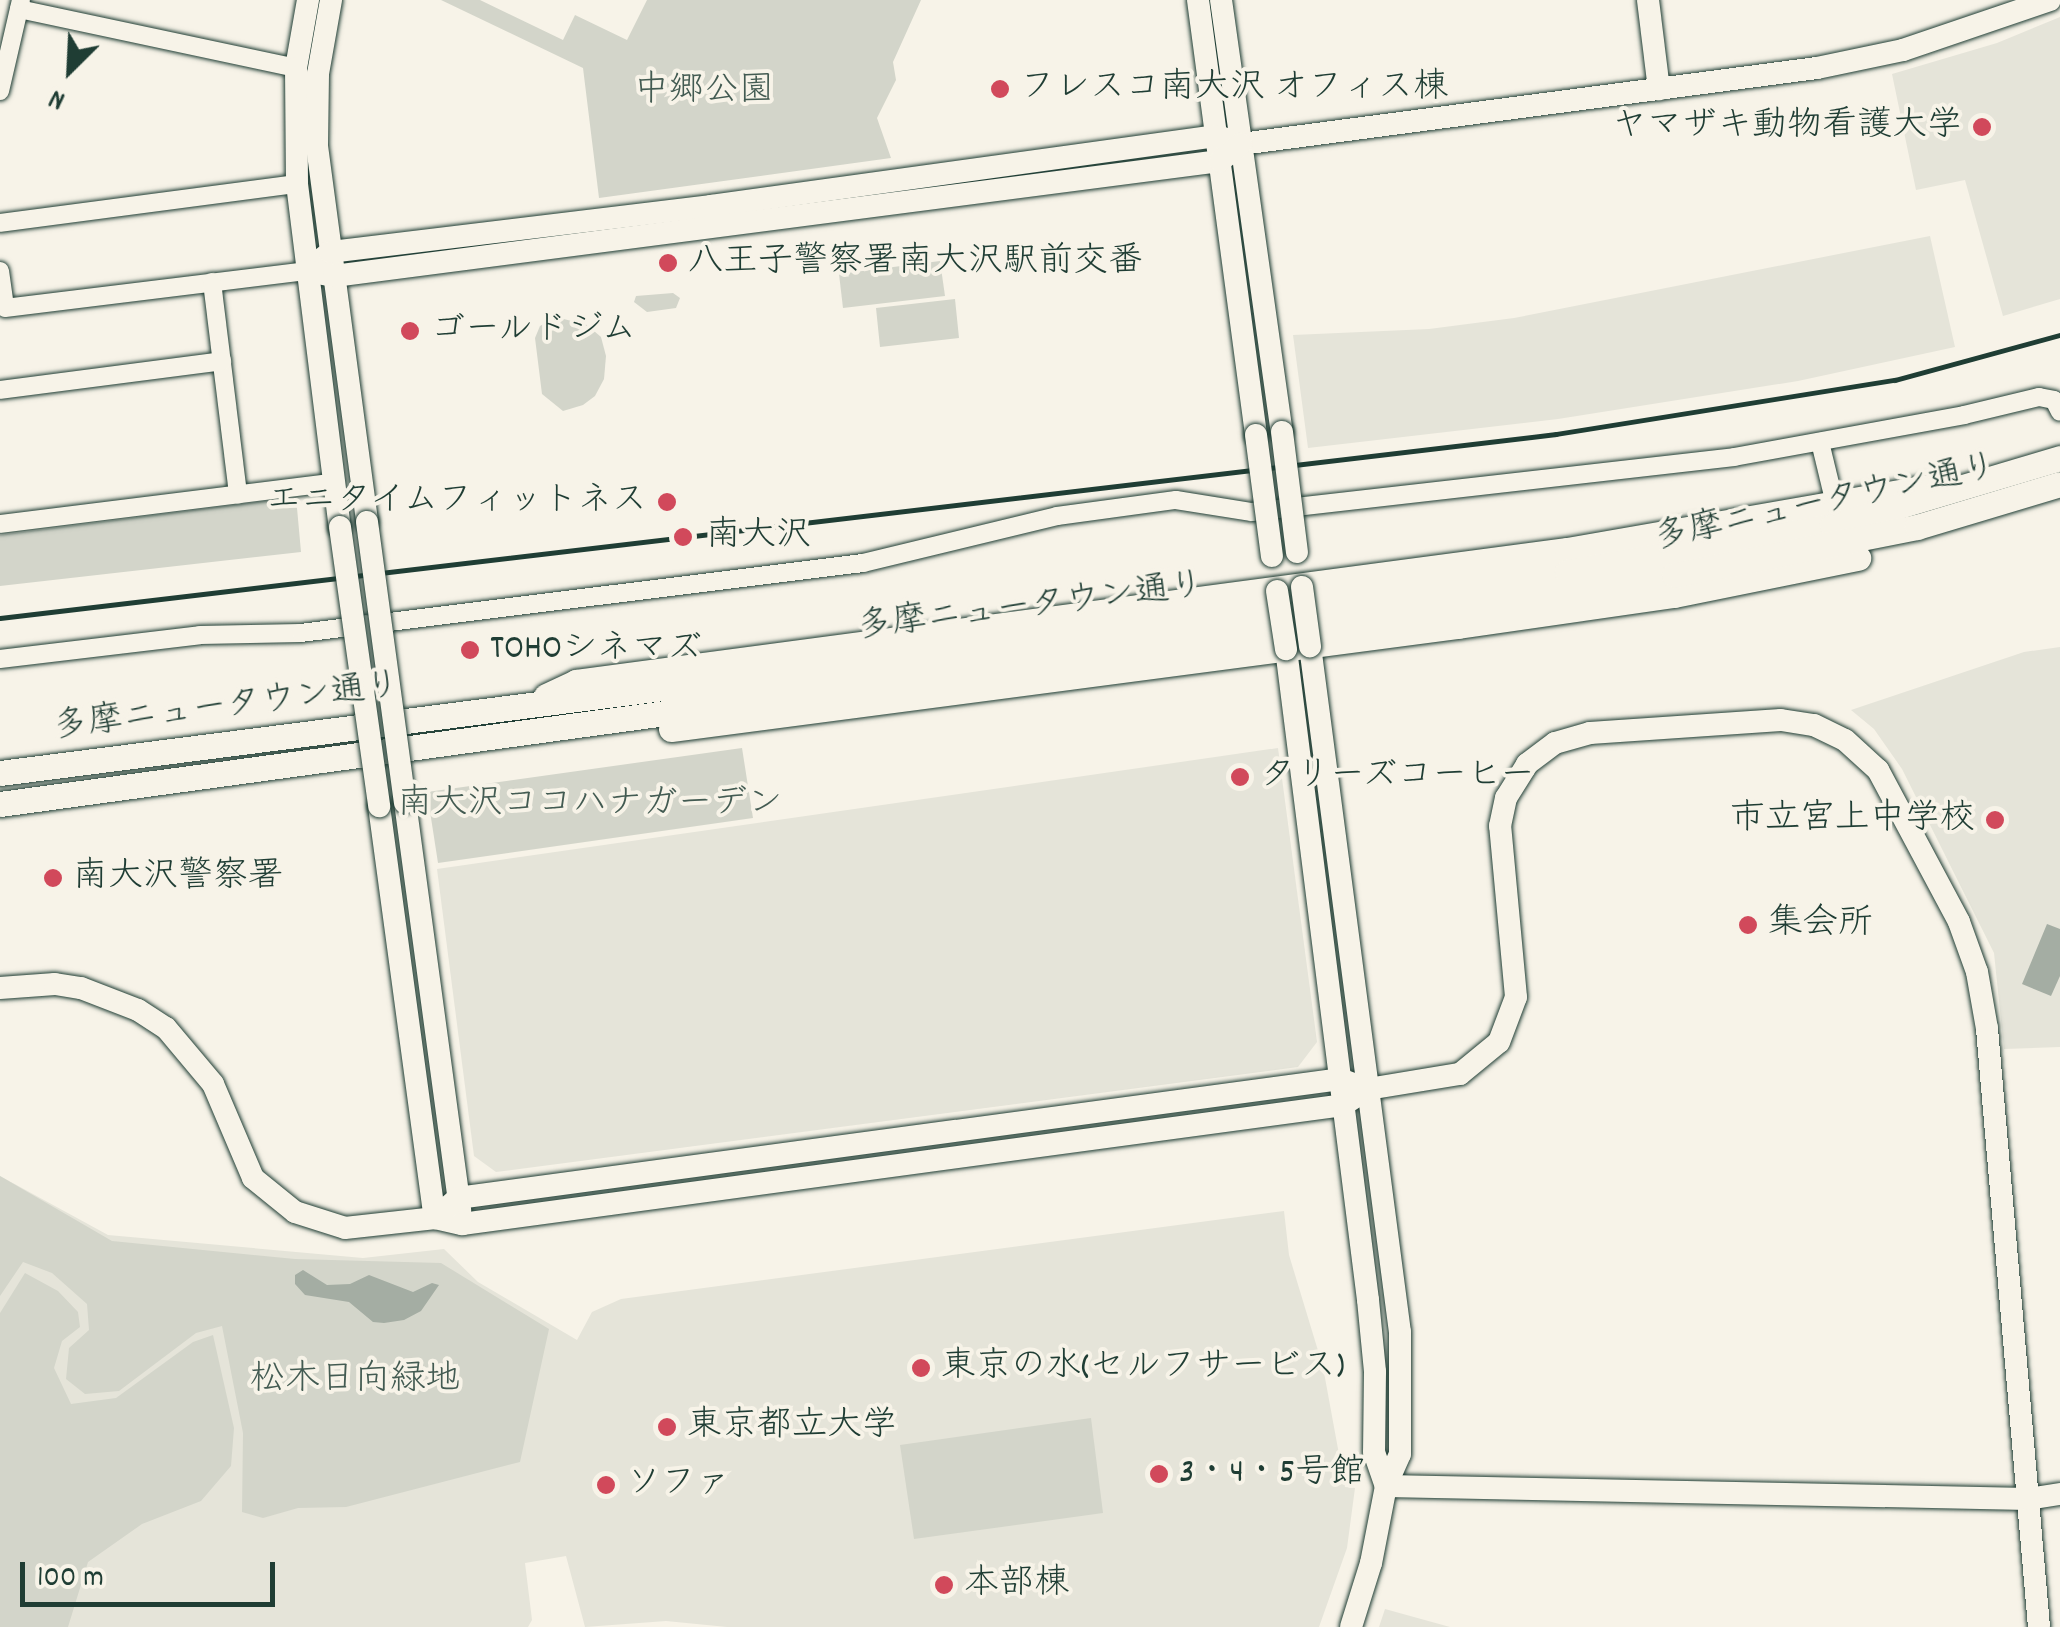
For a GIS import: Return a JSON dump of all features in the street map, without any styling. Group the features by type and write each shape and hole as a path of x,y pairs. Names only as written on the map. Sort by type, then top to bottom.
{"main road":[{"name":"多摩ニュータウン通り","path":"0,773 1567,572 1768,540 1973,486 2060,458"},
{"name":"多摩ニュータウン通り","path":"0,804 1568,592 1770,558 1968,512 2060,484"},
{"path":"524,706 576,682 1654,537 1917,486 1973,486"},
{"path":"529,734 590,739 1298,648 1768,577 1924,541 1968,512"}],"street":[{"path":"308,0 296,68 298,184 306,271 435,1218"},
{"path":"331,0 318,74 316,116 330,252 462,1224"},
{"path":"1198,0 1272,556 1289,589 1368,1089 1400,1347 1400,1454 1386,1486 1370,1563 1351,1627"},
{"path":"1221,0 1297,552 1289,589"},
{"path":"1648,0 1659,89"},
{"path":"306,271 330,252 694,208 1217,136 1241,144 1817,68 1903,50 2050,0"},
{"path":"0,91 20,5 296,68"},
{"path":"0,271 5,308 306,271 334,276 1220,161 1241,144"},
{"path":"0,223 298,184"},
{"path":"212,282 238,494"},
{"path":"0,390 222,362"},
{"path":"0,659 200,635 301,633 863,564 1057,516 1176,500 1252,512 1734,456 2038,397 2054,400 2060,412"},
{"path":"1820,442 1835,504"},
{"path":"0,524 334,482"},
{"path":"366,624 379,724"},
{"path":"1298,648 1340,1079 1375,1372 1374,1452 1386,1486"},
{"path":"0,988 55,984 81,988 138,1010 166,1028 213,1084 254,1178 295,1212 346,1228 435,1218 462,1224 1343,1105 1368,1089 1460,1074 1486,1057 1505,1033 1518,984 1500,836 1506,798 1520,772 1540,753 1562,740 1590,734 1781,720 1824,728 1845,740 1878,770 1959,922 1977,972 1986,1029 2039,1627"},
{"path":"435,1218 458,1198 1340,1079 1368,1089"},
{"path":"1386,1486 2028,1499 2060,1494"}],"shaded area":[{"name":"ヤマザキ動物看護大学","path":"2060,17 2060,299 2003,316 1965,180 1916,190 1892,74 1997,43"},
{"path":"1930,236 1955,347 1798,381 1558,419 1308,448 1293,335 1429,329 1514,318"},
{"name":"市立宮上中学校","path":"2060,647 2060,1047 2004,1049 1994,953 1902,769 1874,729 1851,710 2024,652"},
{"path":"1278,748 1317,1042 1298,1067 496,1172 474,1156 437,869"},
{"path":"2047,924 2060,929 2060,976 2051,996 2022,984"},
{"name":"東京都立大学","path":"0,1176 108,1235 363,1258 444,1249 478,1282 577,1340 592,1312 621,1299 1284,1211 1289,1255 1323,1367 1345,1487 1355,1488 1347,1548 1319,1627 727,1627 666,1621 585,1627 566,1556 525,1563 532,1620 528,1627 0,1627"},
{"path":"303,1270 327,1285 350,1284 369,1275 413,1292 432,1283 439,1285 421,1311 404,1320 373,1322 349,1302 305,1295 295,1284 295,1275"},
{"path":"1385,1609 1450,1627 1379,1627"}],"green space":[{"name":"中郷公園","path":"441,0 480,0 563,40 575,15 627,40 647,0 921,0 893,62 896,80 877,118 891,158 599,198 583,68"},
{"path":"940,261 945,296 843,308 839,274"},
{"path":"673,293 680,298 676,308 647,312 634,302 636,296"},
{"path":"955,299 959,338 880,347 876,308"},
{"path":"556,317 587,325 601,337 606,356 604,379 595,396 583,405 563,411 542,394 535,338 540,326"},
{"path":"296,497 301,552 0,586 0,535"},
{"name":"南大沢ココハナガーデン","path":"742,748 753,818 438,863 427,792"},
{"name":"松木日向緑地","path":"0,1176 112,1241 295,1259 441,1263 549,1329 520,1462 346,1507 298,1508 263,1518 242,1512 243,1433 222,1326 196,1333 119,1391 85,1394 66,1379 69,1348 89,1330 87,1304 52,1273 23,1262 0,1296"},
{"name":"松木日向緑地","path":"25,1273 58,1291 78,1312 80,1327 62,1341 54,1368 71,1404 116,1398 193,1342 213,1335 234,1428 231,1466 201,1501 142,1524 88,1562 68,1627 0,1627 0,1313"},
{"path":"1091,1418 1103,1513 914,1539 900,1445"}],"railway":[{"path":"0,618 1556,434 1895,380 2060,335"}],"place":[{"name":"フレスコ南大沢 オフィス棟","path":"1000,89"},
{"name":"ヤマザキ動物看護大学","path":"1982,127"},
{"name":"八王子警察署南大沢駅前交番","path":"668,263"},
{"name":"ゴールドジム","path":"410,331"},
{"name":"エニタイムフィットネス","path":"667,502"},
{"name":"南大沢","path":"683,537"},
{"name":"TOHOシネマズ","path":"470,650"},
{"name":"タリーズコーヒー","path":"1240,777"},
{"name":"市立宮上中学校","path":"1995,820"},
{"name":"南大沢警察署","path":"53,878"},
{"name":"集会所","path":"1748,925"},
{"name":"東京の水(セルフサービス)","path":"921,1368"},
{"name":"東京都立大学","path":"667,1427"},
{"name":"3・4・5号館","path":"1159,1474"},
{"name":"ソファ","path":"606,1485"},
{"name":"本部棟","path":"944,1585"}]}
